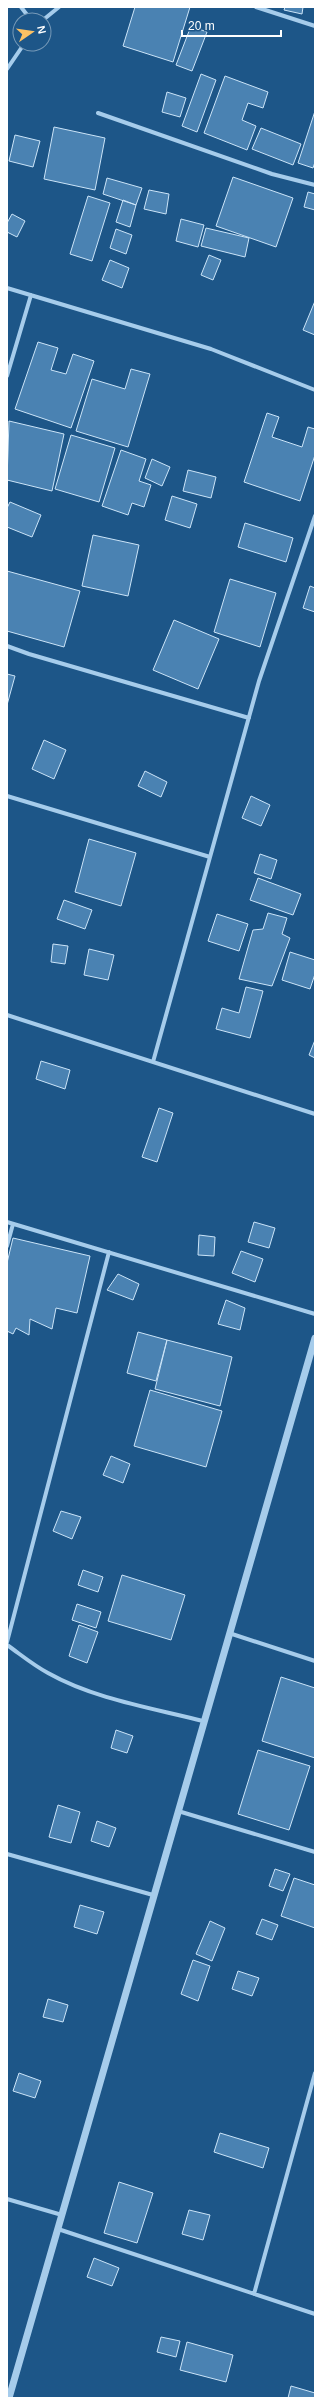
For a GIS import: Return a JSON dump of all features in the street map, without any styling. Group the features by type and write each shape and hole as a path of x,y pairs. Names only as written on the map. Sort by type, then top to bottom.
{"street":[{"path":"256,7 315,26"},
{"path":"274,13 276,7"},
{"path":"7,69 19,52"},
{"path":"98,113 272,174 315,185"},
{"path":"7,288 211,349 315,390"},
{"path":"7,376 31,295"},
{"path":"153,1062 259,681 315,516"},
{"path":"7,646 29,654 249,718"},
{"path":"7,796 210,857"},
{"path":"7,1015 315,1114"},
{"path":"7,1222 315,1314"},
{"path":"7,1246 13,1224"},
{"path":"109,1252 7,1643 48,1673 71,1684 101,1694 203,1722"},
{"path":"9,2398 228,1633 315,1338"},
{"path":"228,1633 315,1661"},
{"path":"178,1811 315,1852"},
{"path":"7,1854 153,1895"},
{"path":"254,2294 315,2073"},
{"path":"7,2199 62,2215"},
{"path":"58,2229 315,2314"}],"building":[{"path":"135,7 190,7 173,62 123,46"},
{"path":"285,7 303,7 302,14 284,10"},
{"path":"191,26 207,32 192,71 176,65"},
{"path":"201,74 216,80 197,132 182,126"},
{"path":"225,76 268,92 263,108 248,103 242,120 256,126 247,150 204,133"},
{"path":"167,92 186,98 180,117 162,112"},
{"path":"315,111 315,162 313,168 298,163"},
{"path":"54,127 105,138 95,190 44,179"},
{"path":"261,128 301,144 293,165 252,149"},
{"path":"15,135 40,141 33,167 9,161"},
{"path":"233,177 293,198 276,247 216,226"},
{"path":"107,178 142,188 136,205 103,194"},
{"path":"149,190 169,194 166,214 144,209"},
{"path":"308,192 315,194 315,210 304,207"},
{"path":"88,196 110,203 92,261 70,254"},
{"path":"123,200 136,205 130,227 116,222"},
{"path":"12,214 25,221 17,237 7,232 7,223"},
{"path":"181,219 204,225 198,247 176,241"},
{"path":"206,228 249,238 245,257 201,246"},
{"path":"116,229 132,235 126,254 110,248"},
{"path":"209,255 221,260 213,280 201,275"},
{"path":"110,260 129,268 122,288 102,280"},
{"path":"315,301 315,335 303,330"},
{"path":"38,342 58,348 51,370 66,374 73,354 94,361 71,428 15,409"},
{"path":"131,369 150,374 128,447 76,431 92,379 125,389"},
{"path":"267,413 279,417 272,437 302,447 308,427 315,429 315,455 300,501 244,482"},
{"path":"9,421 64,434 52,491 7,480"},
{"path":"71,435 115,448 99,502 55,489"},
{"path":"121,450 146,459 139,481 151,485 144,507 132,503 128,515 102,506"},
{"path":"152,459 170,467 162,486 145,478"},
{"path":"188,470 216,477 211,498 183,491"},
{"path":"172,496 197,504 190,528 165,520"},
{"path":"10,502 41,515 32,537 7,527 7,508"},
{"path":"245,523 293,538 286,562 238,547"},
{"path":"93,535 139,545 128,596 82,586"},
{"path":"7,571 80,591 64,647 7,631"},
{"path":"230,579 276,593 260,647 214,632"},
{"path":"310,586 315,588 315,612 303,608"},
{"path":"174,620 219,639 198,689 153,670"},
{"path":"7,674 15,676 7,705"},
{"path":"44,740 66,750 54,779 32,769"},
{"path":"145,771 167,782 161,797 138,786"},
{"path":"251,796 270,805 261,826 242,818"},
{"path":"89,839 136,853 121,906 75,892"},
{"path":"260,854 277,860 271,879 254,873"},
{"path":"258,878 301,894 293,915 250,900"},
{"path":"64,900 92,910 85,929 57,919"},
{"path":"268,913 287,918 282,934 290,938 272,986 239,979 253,930 263,929"},
{"path":"217,914 248,924 239,951 208,941"},
{"path":"53,944 68,946 65,964 51,962"},
{"path":"89,949 114,955 108,980 84,975"},
{"path":"290,952 315,960 315,974 310,989 282,980"},
{"path":"246,987 263,991 250,1038 216,1029 222,1008 239,1013"},
{"path":"315,1040 315,1058 309,1055"},
{"path":"41,1061 70,1070 65,1089 36,1079"},
{"path":"159,1108 173,1113 157,1162 142,1157"},
{"path":"254,1222 275,1228 269,1248 248,1242"},
{"path":"199,1235 215,1237 214,1256 198,1255"},
{"path":"13,1238 90,1256 77,1313 56,1308 52,1329 30,1319 29,1335 16,1328 13,1334 7,1331 7,1263"},
{"path":"241,1251 263,1259 255,1282 232,1273"},
{"path":"118,1274 139,1284 133,1300 107,1290"},
{"path":"226,1300 245,1308 240,1330 218,1324"},
{"path":"138,1332 167,1340 156,1381 127,1373"},
{"path":"167,1340 232,1357 220,1406 155,1389"},
{"path":"150,1390 222,1411 206,1467 134,1446"},
{"path":"111,1456 130,1464 123,1483 103,1475"},
{"path":"61,1511 81,1517 72,1539 53,1531"},
{"path":"83,1570 103,1577 98,1592 78,1585"},
{"path":"122,1575 185,1595 171,1640 108,1621"},
{"path":"77,1604 101,1612 96,1628 72,1620"},
{"path":"79,1625 98,1632 87,1663 69,1656"},
{"path":"281,1677 315,1688 315,1758 262,1741"},
{"path":"116,1730 133,1736 127,1753 111,1748"},
{"path":"258,1750 310,1766 289,1830 238,1814"},
{"path":"58,1805 80,1812 71,1843 49,1837"},
{"path":"97,1821 116,1828 109,1847 91,1841"},
{"path":"275,1869 290,1874 283,1891 269,1886"},
{"path":"294,1878 315,1885 315,1928 281,1916"},
{"path":"80,1905 104,1912 97,1934 74,1927"},
{"path":"262,1919 278,1925 272,1940 256,1934"},
{"path":"210,1921 225,1928 212,1961 196,1954"},
{"path":"193,1960 210,1966 198,2001 181,1994"},
{"path":"238,1971 259,1978 252,1996 232,1989"},
{"path":"48,1999 68,2005 63,2022 43,2017"},
{"path":"19,2073 41,2081 35,2098 13,2091"},
{"path":"220,2133 269,2148 263,2168 214,2152"},
{"path":"119,2182 153,2193 137,2243 104,2233"},
{"path":"189,2210 210,2215 203,2240 182,2234"},
{"path":"94,2258 119,2268 112,2286 87,2277"},
{"path":"161,2337 180,2341 176,2357 157,2352"},
{"path":"187,2342 233,2355 226,2382 180,2370"},
{"path":"291,2386 315,2393 315,2398 288,2398"}]}
